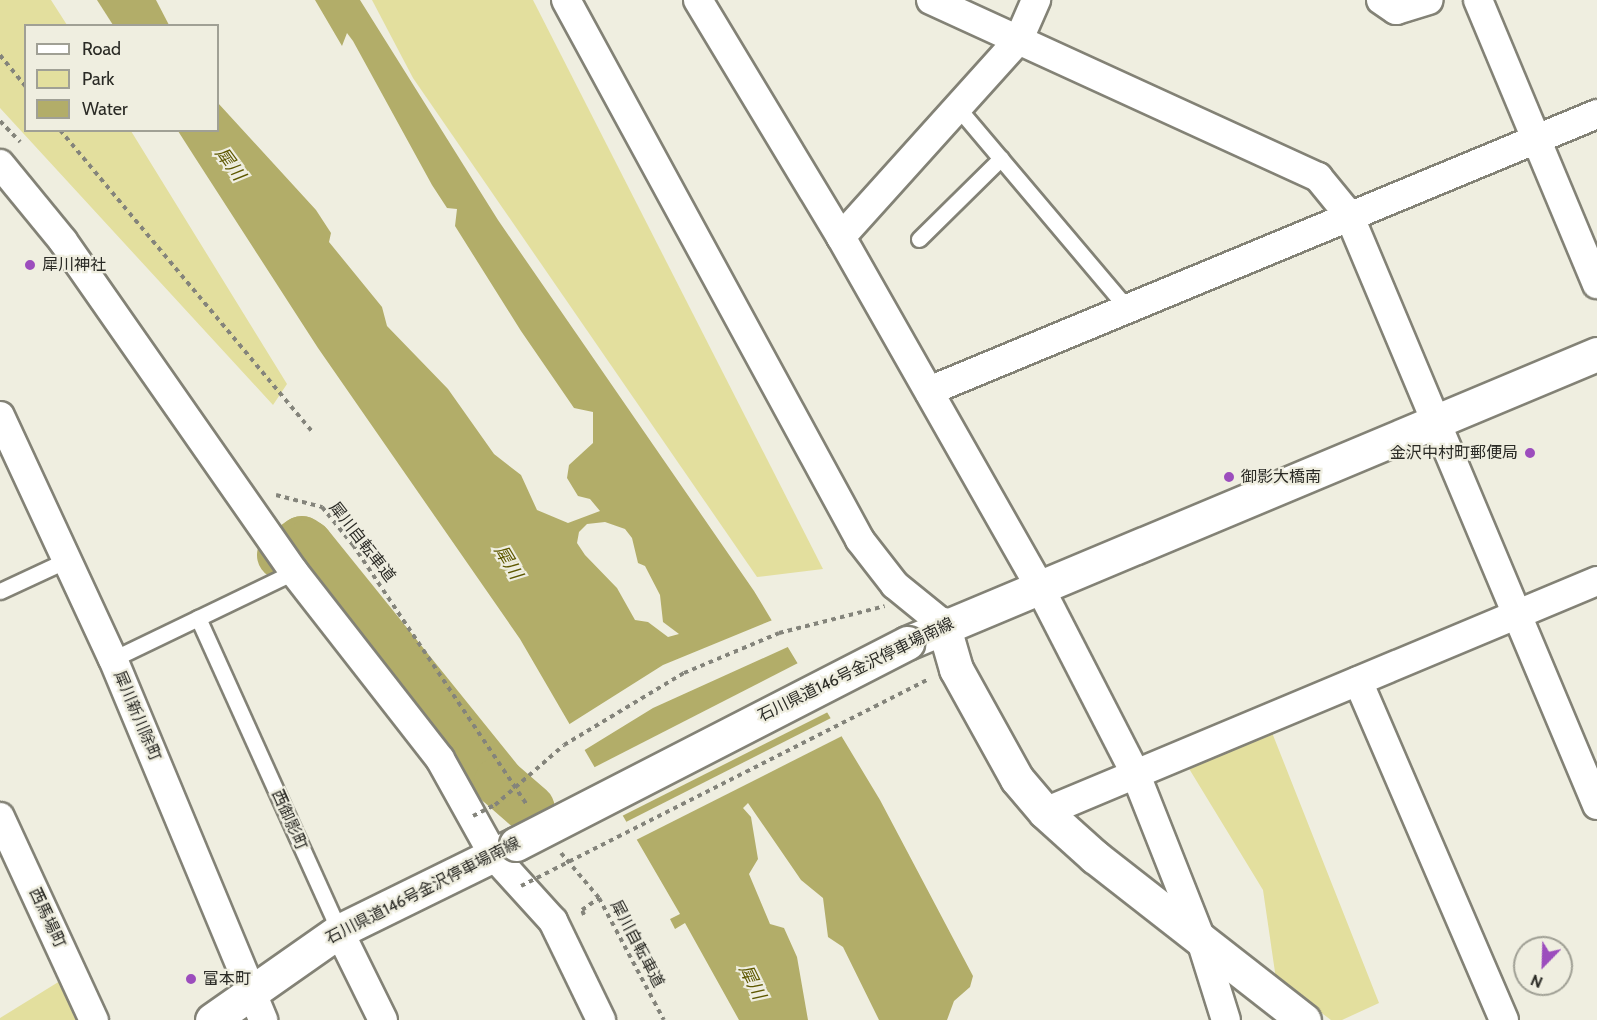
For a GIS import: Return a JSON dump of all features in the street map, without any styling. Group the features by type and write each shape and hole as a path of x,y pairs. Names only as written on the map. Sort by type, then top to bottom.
{"main road":[{"name":"石川県道146号金沢停車場南線","path":"212,1020 250,990 339,931 505,850 943,624 1597,354"},
{"path":"943,624 956,669 1017,779 1045,812 1095,857 1199,934 1304,1020"}],"street":[{"path":"566,0 860,540 895,585 943,624"},
{"path":"698,0 841,237 1039,586 1136,775 1199,934 1226,1020"},
{"path":"931,0 1317,177 1348,215 1597,805"},
{"path":"841,237 1019,39 1036,0"},
{"path":"1381,0 1396,10 1429,0"},
{"path":"1478,0 1534,140 1597,284"},
{"path":"929,391 1348,215 1597,114"},
{"path":"0,164 63,241 294,572 440,759 473,816 505,850 521,886 553,921 601,1020"},
{"name":"犀川新川除町","path":"0,416 69,559 113,659 263,1020"},
{"path":"1045,812 1597,581"},
{"path":"1358,681 1504,1020"},
{"name":"西馬場町","path":"0,817 94,1020"},
{"name":"西御影町","path":"339,931 383,1020"}],"lane":[{"path":"958,108 1127,308"},
{"path":"919,239 1001,158"},
{"path":"0,591 69,559"},
{"path":"113,659 294,572"},
{"name":"西御影町","path":"198,618 339,931"}],"path":[{"path":"0,55 24,85"},
{"path":"0,121 27,150"},
{"path":"62,132 312,431"},
{"name":"犀川自転車道","path":"268,485 275,495 322,507 347,538 530,809"},
{"path":"473,816 495,805 564,745 684,673 779,633 885,606"},
{"path":"521,886 929,679"},
{"name":"犀川自転車道","path":"555,843 599,898 664,1020"}],"green space":[{"path":"0,0 51,0 66,24 24,24 24,132 132,132 287,384 273,405 0,108"},
{"path":"372,0 533,0 823,569 757,577 413,78"},
{"path":"1271,730 1379,1003 1342,1020 1331,1020 1276,979 1263,890 1188,767"},
{"path":"60,981 80,1020 0,1020 0,1018"}],"water":[{"path":"97,0 156,0 168,24 112,24"},
{"path":"315,0 360,0 498,220 754,591 880,800 973,976 970,987 954,1001 947,1020 879,1020 843,947 828,937 823,898 801,880 748,803 743,808 751,817 758,859 749,874 770,924 784,928 797,957 808,1020 739,1020 685,923 675,929 670,919 680,914 520,639 318,348 179,132 219,132 219,104 316,210 331,233 329,242 382,307 387,326 448,389 494,454 521,475 537,510 568,523 600,511 590,499 578,496 567,478 569,465 593,443 593,412 574,408 521,331 455,226 457,209 447,208 432,185 347,33 342,46","holes":["605,522 625,529 632,538 638,563 645,566 660,595 663,622 679,634 668,637 648,622 635,620 617,588 585,555 577,543 579,532 587,524"]}],"pier":[{"path":"775,619 790,646 653,708 583,751 568,725 663,665"},
{"path":"800,662 830,711 622,816 593,768"},
{"path":"833,717 844,735 636,840 626,822"}],"waterway":[{"name":"犀川","path":"282,555 302,541 308,545 499,782 530,809"}],"place":[{"name":"犀川神社","path":"30,265"},
{"name":"金沢中村町郵便局","path":"1530,453"},
{"name":"御影大橋南","path":"1229,477"},
{"name":"富本町","path":"191,979"}]}
